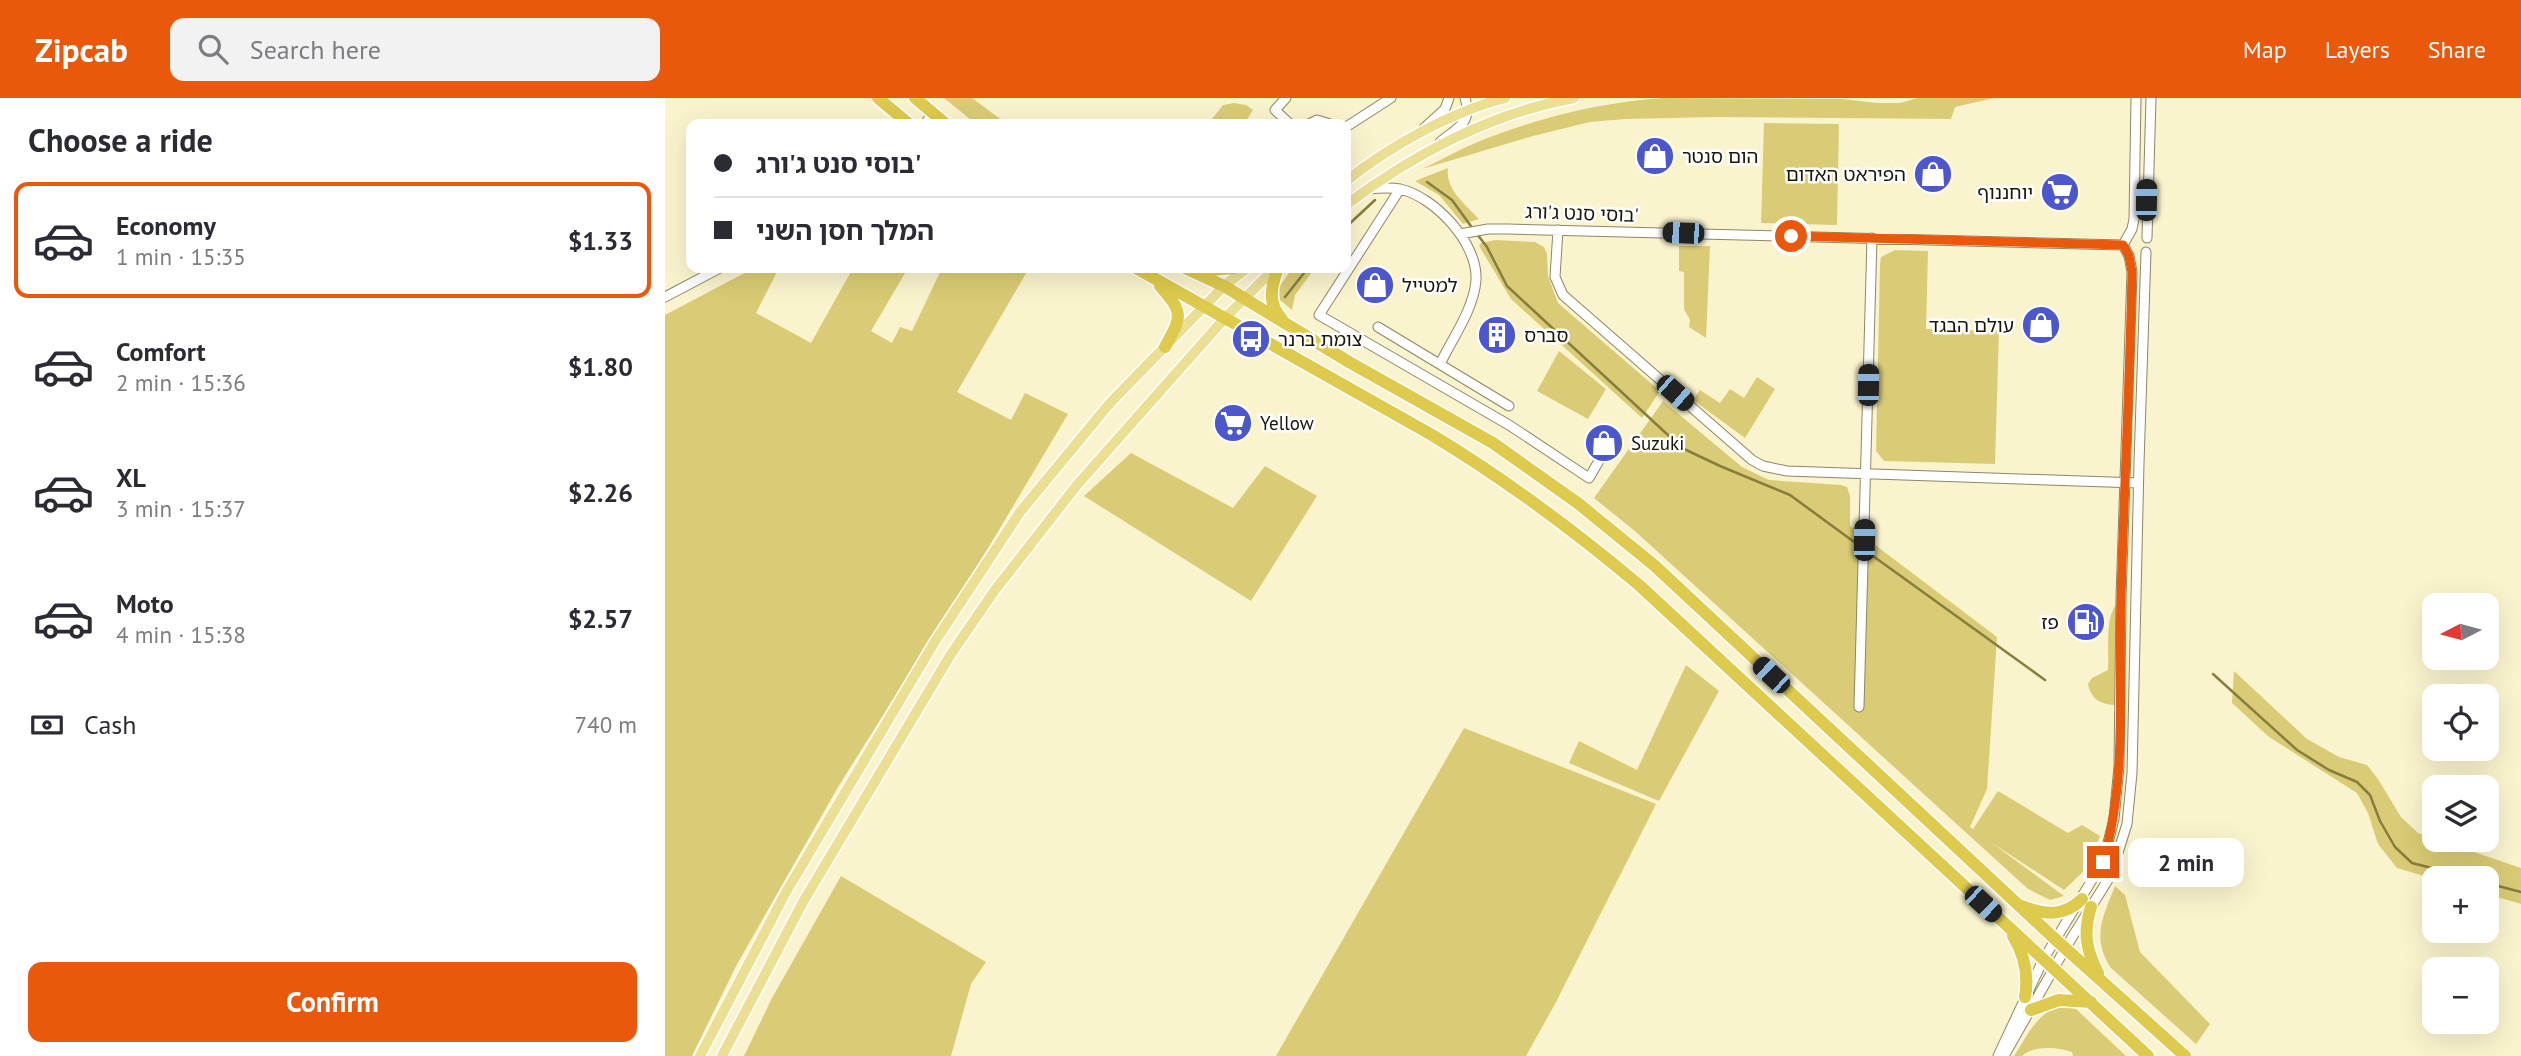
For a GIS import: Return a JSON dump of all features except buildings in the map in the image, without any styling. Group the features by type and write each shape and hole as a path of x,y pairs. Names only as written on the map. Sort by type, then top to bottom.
{"highway":[{"path":"915,98 940,119"},
{"path":"881,101 896,119"},
{"path":"881,101 903,119"},
{"path":"1146,273 1481,464 1565,523 1649,594 2148,1056"},
{"path":"1196,273 1224,286 1290,327 1493,443 1579,504 1655,566 2185,1056"},
{"path":"1275,273 1271,298 1277,314 1290,327"},
{"path":"1150,275 1175,304 1178,312 1175,329 1165,347"},
{"path":"2017,903 2032,910 2057,913 2087,903 2087,947 2098,974 2106,984"},
{"path":"2002,922 2016,942 2025,963 2025,997"},
{"path":"2031,1010 2059,1000 2091,1002"}],"main road":[{"path":"1351,178 1416,135 1469,110 1505,98"},
{"path":"1351,201 1433,148 1515,114 1574,98"},
{"path":"700,1056 786,892 954,611 1020,512 1109,403 1224,286 1241,273"},
{"path":"722,1056 797,912 970,625 1077,485 1224,318 1271,273"}],"street":[{"path":"1285,119 1275,110 1286,98"},
{"path":"1351,123 1390,98"},
{"path":"1416,135 1445,109 1449,98"},
{"path":"1433,148 1464,123 1469,110 1465,98"},
{"path":"2087,903 2103,862 2114,819 2119,766 2132,272 2129,256 2123,245 2130,234 2134,219 2136,98"},
{"path":"1998,1056 2025,997 2087,903 2111,875 2127,824 2131,786 2151,98"},
{"path":"929,119 933,113"},
{"path":"1368,189 1400,189 1423,199 1437,208 1462,233 1474,265 1476,283 1466,312 1440,364"},
{"path":"1351,265 1400,189"},
{"name":"בוסי סנט ג'ורג'","path":"1462,233 1488,229 1558,230 2123,245"},
{"path":"1558,230 1555,277 1563,295 1752,460 1763,466 1787,471 2139,483"},
{"path":"2130,234 2139,233 2147,239"},
{"path":"1859,707 1872,238"},
{"path":"2129,256 2139,257 2146,252"},
{"path":"665,297 711,273"},
{"path":"1346,273 1319,315 1509,425 1589,478 1600,459"},
{"path":"1378,327 1509,406"},
{"path":"2004,1056 2031,1010 2048,964"}],"shaded area":[{"path":"944,98 972,98 1000,119 970,119"},
{"path":"1663,98 1842,99 1900,103 1918,98 1994,98 1955,107 1951,119 1717,117 1590,122 1422,169 1477,142 1528,124 1595,107"},
{"path":"1223,105 1246,105 1253,110 1247,119 1212,119"},
{"path":"1764,123 1839,124 1837,225 1761,223"},
{"path":"1448,168 1453,189 1479,219 1463,224 1439,195 1415,181"},
{"path":"1495,240 1535,242 1544,247 1548,276 1558,303 1660,391 1642,418 1511,299 1479,246 1481,243"},
{"path":"1679,246 1710,246 1706,338 1689,327 1690,320 1684,309 1684,272 1679,271"},
{"path":"1895,250 1928,251 1926,329 1999,331 1995,464 1884,461 1876,451 1880,265 1881,257"},
{"path":"745,273 776,273 756,313 811,343 850,273 905,273 871,331 892,343 900,327 912,331 940,273 1026,273 957,392 1011,420 1025,393 1068,414 987,550 838,787 736,966 692,1056 665,1056 665,315"},
{"path":"1289,273 1311,273 1295,295 1292,310 1280,300 1278,288"},
{"path":"1559,351 1606,389 1588,419 1537,391"},
{"path":"1757,377 1775,389 1745,438 1693,400 1700,390 1720,403 1730,389 1744,398"},
{"path":"1663,401 1742,467 1769,480 1847,487 1850,496 1850,526 1997,637 1987,789 1970,827 1973,829 1998,791 2068,833 2082,825 2100,836 2088,867 2064,890 1992,843 2064,896 2050,900 2028,889 1636,532 1594,498"},
{"path":"1131,453 1233,508 1265,466 1317,496 1251,601 1084,496"},
{"path":"2116,605 2115,705 2097,700 2088,684 2092,678 2108,670 2109,626"},
{"path":"1686,665 1719,691 1659,801 1569,763 1579,741 1637,770"},
{"path":"2234,671 2307,739 2339,757 2367,765 2401,817 2422,834 2422,852 2474,852 2521,868 2521,904 2499,898 2499,866 2422,866 2422,875 2397,868 2378,844 2368,813 2357,793 2269,737 2232,703"},
{"path":"1464,728 1656,804 1526,1056 1276,1056"},
{"path":"841,876 986,962 971,984 951,1056 744,1056 772,998"},
{"path":"2115,886 2125,895 2140,952 2210,1024 2196,1044 2111,968 2105,957 2101,946 2101,927"},
{"path":"2065,1006 2076,1009 2126,1056 2073,1056 2072,1052 2067,1050 2046,1048 2014,1056 2041,1018 2056,1008"}],"waterway":[{"path":"1427,182 1452,200 1473,229"},
{"path":"1351,222 1375,200"},
{"path":"1477,234 1487,247 1507,286 1682,448 1790,495 1861,547"},
{"path":"1285,297 1304,273"},
{"path":"1866,551 2045,680"},
{"path":"2213,674 2297,750 2329,770 2357,782 2370,795 2380,821 2395,847 2412,863 2424,866"},
{"path":"2499,886 2521,892"}],"place":[{"name":"הום סנטר","path":"1655,156"},
{"name":"הפיראט האדום","path":"1933,174"},
{"name":"יוחננוף","path":"2060,192"},
{"name":"למטייל","path":"1375,285"},
{"name":"עולם הבגד","path":"2041,325"},
{"name":"סברס","path":"1497,335"},
{"name":"צומת ברנר","path":"1251,339"},
{"name":"Yellow","path":"1233,423"},
{"name":"Suzuki","path":"1604,443"},
{"name":"פז","path":"2086,622"}],"route":[{"path":"1791,236 2123,245 2129,256 2132,272 2121,597 2119,766 2114,819 2103,862"}]}
